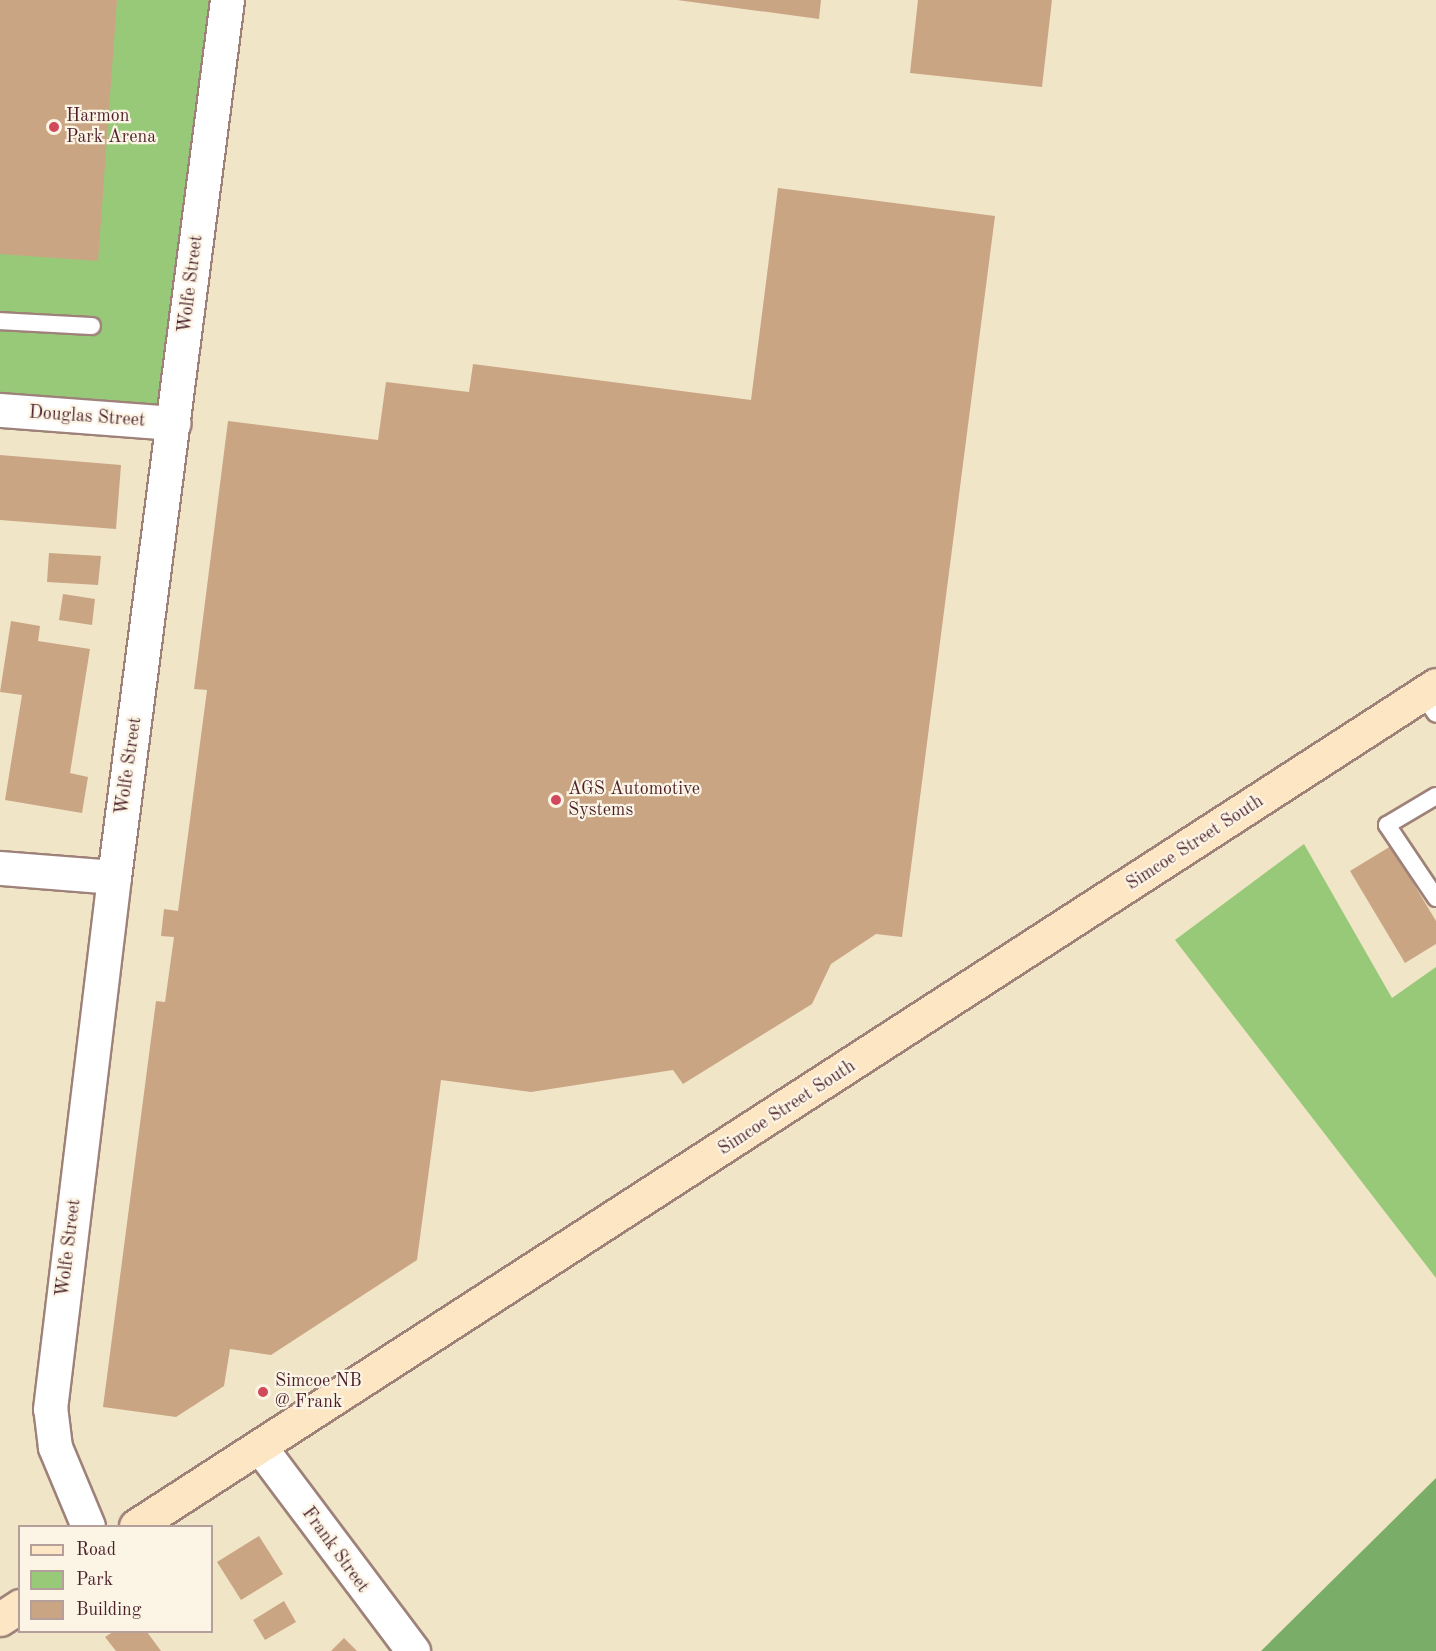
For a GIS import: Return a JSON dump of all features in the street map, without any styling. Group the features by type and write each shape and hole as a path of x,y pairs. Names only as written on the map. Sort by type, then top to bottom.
{"main road":[{"name":"Simcoe Street South","path":"139,1525 1431,698"},
{"path":"0,1619 18,1607"}],"street":[{"name":"Wolfe Street","path":"87,1525 55,1447 50,1409 114,877 227,0"},
{"name":"Douglas Street","path":"0,411 174,423"},
{"path":"0,868 114,877"},
{"name":"Frank Street","path":"260,1448 413,1651"}],"lane":[{"path":"0,321 92,326"},
{"path":"1436,796 1387,825 1436,898"}],"green space":[{"path":"0,0 213,0 162,412 0,401"},
{"path":"1304,844 1392,998 1436,967 1436,1278 1175,940"},
{"path":"1436,1478 1436,1651 1261,1651"}],"building":[{"name":"Harmon Park Arena","path":"0,0 117,0 98,261 0,254"},
{"path":"677,0 821,0 819,19"},
{"path":"918,0 1052,0 1042,87 910,73"},
{"name":"AGS Automotive Systems","path":"778,188 995,216 902,937 876,934 831,964 812,1004 683,1084 673,1070 531,1092 441,1080 417,1260 271,1355 230,1349 224,1386 176,1417 103,1407 156,1001 165,1002 174,937 161,936 164,909 178,911 207,690 194,689 228,421 378,440 386,382 469,392 473,364 751,400"},
{"path":"0,455 121,465 116,529 0,520"},
{"path":"49,553 101,556 98,585 47,582"},
{"path":"63,594 95,599 92,625 59,620"},
{"path":"11,621 40,626 38,641 90,649 70,773 88,777 82,813 5,800 22,695 0,692"},
{"path":"1391,846 1436,921 1436,944 1405,963 1350,871"},
{"path":"259,1536 283,1574 241,1600 217,1562"},
{"path":"284,1601 296,1622 265,1640 253,1620"},
{"path":"111,1633 148,1633 161,1651 116,1651 105,1637"},
{"path":"344,1638 357,1651 331,1651"}],"place":[{"name":"Harmon Park Arena","path":"54,127"},
{"name":"AGS Automotive Systems","path":"556,800"},
{"name":"Simcoe NB @ Frank","path":"263,1392"}]}
